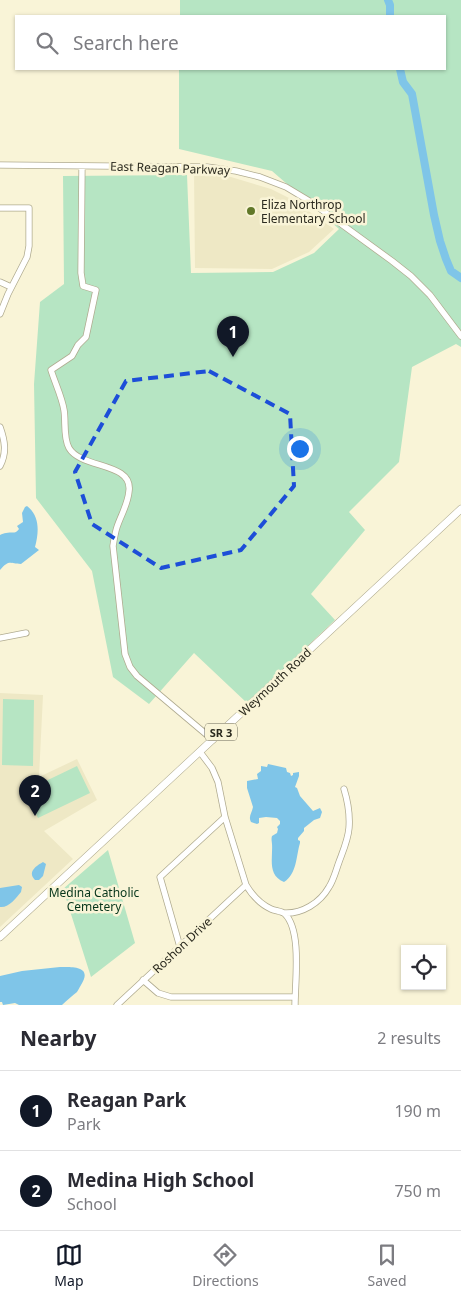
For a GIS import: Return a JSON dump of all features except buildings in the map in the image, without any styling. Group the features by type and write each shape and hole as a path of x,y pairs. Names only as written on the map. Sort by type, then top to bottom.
{"main road":[{"name":"Weymouth Road","path":"0,937 461,509"}],"street":[{"name":"East Reagan Parkway","path":"0,165 222,168 260,177 286,187 310,202 411,276 434,299 461,336"},
{"path":"82,166 81,273 83,286 96,290 86,337 72,356 51,370 64,409 67,441 70,449 79,458 118,471 129,482 130,490 116,528 113,546 125,654 130,667 137,676 213,740"},
{"path":"0,208 29,208 29,248 24,265 11,287 0,314"},
{"path":"0,282 11,287"},
{"path":"0,427 4,438 5,450 0,466"},
{"path":"0,638 26,633"},
{"path":"200,752 216,775 225,818 246,885 260,902 272,910 290,913 309,907 320,898 332,882 345,846 349,828 348,807 344,790"},
{"path":"180,947 160,877 225,818"},
{"name":"Roshon Drive","path":"117,1005 246,885"},
{"path":"291,924 293,916 297,912"},
{"path":"284,913 291,924 296,942 295,1005"},
{"path":"144,980 158,994 171,997 295,997"}],"highlighted area":[{"path":"209,371 290,414 294,486 241,550 161,568 92,524 75,472 126,381"}],"shaded area":[{"name":"Eliza Northrop Elementary School","path":"194,173 231,177 271,189 293,200 334,229 309,252 272,269 195,268"},
{"path":"0,693 43,695 39,777 77,759 97,800 44,831 73,859 0,927"}],"green space":[{"path":"180,0 461,0 461,347 456,344 412,367 399,462 349,512 365,530 311,594 335,620 247,703 194,653 149,704 113,677 92,571 36,498 34,384 40,302 64,284 63,176 187,175 191,273 273,272 314,253 339,229 272,171 179,149 179,70 446,70 446,15 180,15"},
{"path":"3,699 34,700 33,766 2,765"},
{"path":"77,766 90,793 38,818 25,791"},
{"name":"Medina Catholic Cemetery","path":"108,850 135,943 91,977 63,889"}],"water":[{"path":"27,506 36,519 38,530 35,547 39,550 21,564 8,563 0,570 0,535 19,529 17,526 23,522 22,513"},
{"path":"268,764 286,768 291,776 293,773 299,772 295,787 300,796 313,811 320,808 322,812 320,818 304,828 304,831 298,838 300,843 294,870 284,882 275,875 272,866 272,836 277,833 280,821 277,818 266,817 259,818 259,823 257,824 251,822 250,818 253,807 247,788 247,781 258,779 257,774 261,771 261,766 267,767"},
{"path":"43,862 46,864 43,876 39,880 35,880 32,872 35,867"},
{"path":"19,885 22,887 17,897 9,904 0,907 0,888"},
{"path":"60,967 80,969 85,974 77,992 62,1005 19,1005 15,1003 3,1005 0,1002 0,976 22,971"}],"waterway":[{"path":"388,0 390,15"},
{"path":"400,70 403,82 412,94 440,241 451,271 461,278"}],"place":[{"name":"Eliza Northrop Elementary School","path":"251,211"},
{"name":"Reagan Park","path":"233,357"},
{"name":"Medina High School","path":"35,816"}]}
